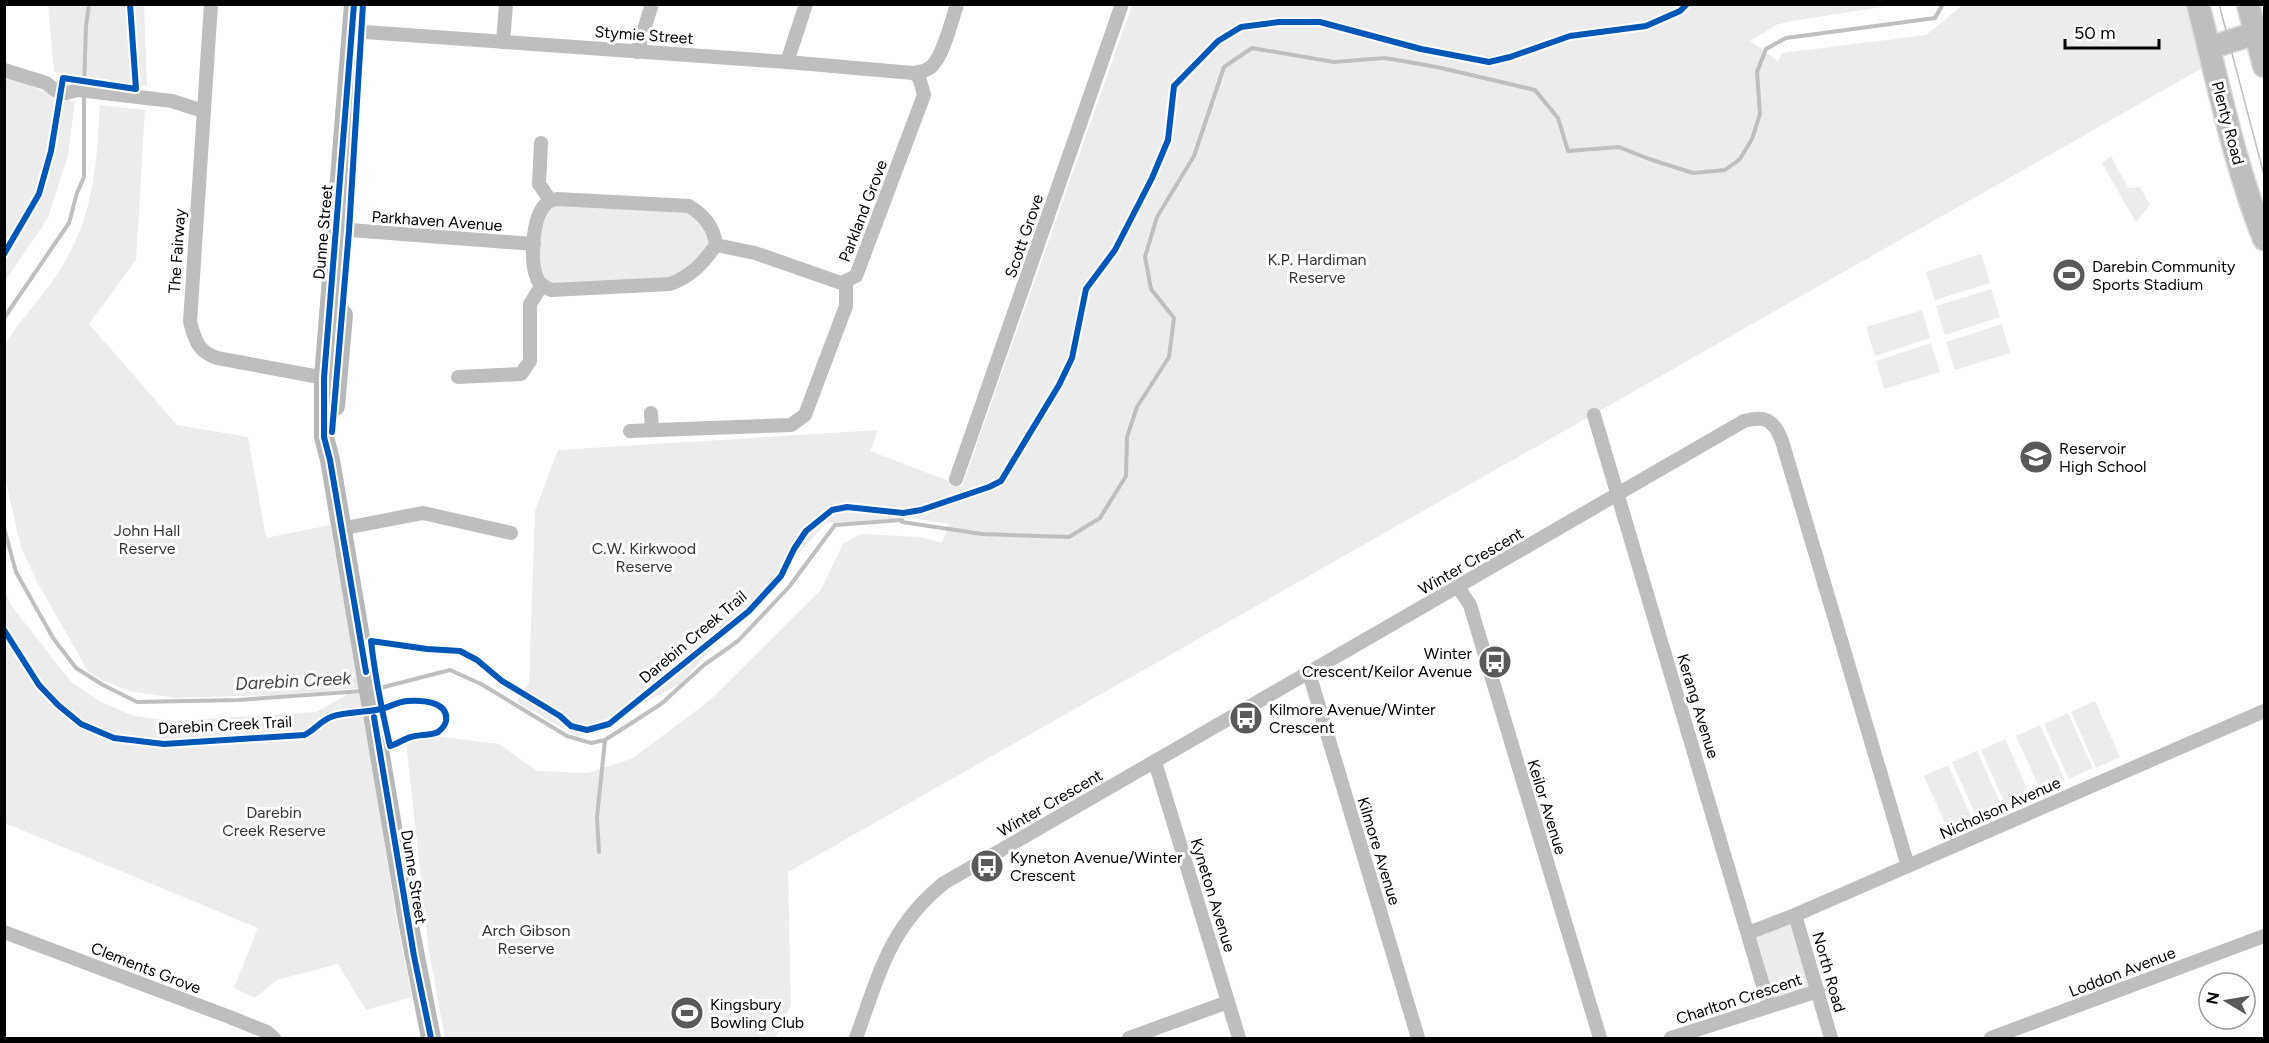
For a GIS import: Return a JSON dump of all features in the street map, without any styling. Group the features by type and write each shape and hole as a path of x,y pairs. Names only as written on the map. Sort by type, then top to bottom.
{"highway":[{"name":"Plenty Road","path":"2198,4 2231,139 2251,205 2265,239"},
{"path":"2248,4 2265,66"},
{"path":"2209,48 2256,33"}],"main road":[{"name":"Dunne Street","path":"330,460 339,361 343,230 356,31 354,4"},
{"name":"Dunne Street","path":"356,31 363,4"},
{"name":"Dunne Street","path":"343,230 324,374 324,436 330,460 412,945 431,1038"}],"street":[{"name":"The Fairway","path":"211,4 190,322 196,343 206,354 217,358 314,376 324,374"},
{"path":"503,42 507,4"},
{"path":"637,52 652,4"},
{"path":"787,62 806,4"},
{"name":"Stymie Street","path":"356,31 913,73 922,72 933,66 942,49 957,4"},
{"name":"Scott Grove","path":"956,478 1122,4"},
{"path":"4,70 46,83 60,92 78,90 172,101 203,111"},
{"name":"Parkland Grove","path":"630,431 791,425 805,415 846,306 846,282 856,276 924,94 919,78 913,73"},
{"path":"172,101 192,98 204,91"},
{"path":"541,143 539,184 550,200"},
{"path":"550,200 689,206 700,212 708,223 714,233 716,245 702,265 684,279 670,284 551,290 537,279 533,263 534,244 538,215 550,200"},
{"name":"Parkhaven Avenue","path":"343,230 534,244"},
{"path":"716,245 755,253 830,280 846,282"},
{"path":"459,377 521,374 530,361 530,304 542,285"},
{"path":"324,374 330,373 339,361"},
{"path":"651,413 652,430"},
{"name":"Kerang Avenue","path":"1594,415 1769,1006"},
{"name":"Winter Crescent","path":"856,1038 890,946 905,922 928,896 944,883 1743,421 1756,418 1763,419 1778,430 1908,866"},
{"path":"340,529 423,513 511,533"},
{"name":"Keilor Avenue","path":"1458,587 1470,605 1599,1038"},
{"name":"Kilmore Avenue","path":"1309,673 1418,1038"},
{"name":"Nicholson Avenue","path":"1748,933 1795,915 2265,711"},
{"name":"Kyneton Avenue","path":"1155,762 1239,1038"},
{"name":"North Road","path":"1795,915 1831,1038"},
{"name":"Clements Grove","path":"4,932 267,1032 274,1038"},
{"name":"Loddon Avenue","path":"1991,1038 2265,936"},
{"name":"Charlton Crescent","path":"1671,1038 1818,991"},
{"path":"1129,1038 1228,1002"}],"green space":[{"path":"48,5 144,5 147,86 54,72"},
{"name":"K.P. Hardiman Reserve","path":"1132,5 1895,5 1792,21 1776,25 1750,41 1778,61 1782,53 1926,35 1963,5 2198,5 2213,62 788,872 791,1005 775,1038 445,1038 429,952 406,742 435,736 499,744 537,771 588,773 633,758 709,701 821,590 843,544 861,534 921,537 942,543 949,524 912,518 826,523 680,684 578,737 517,702 529,682 535,511 558,450 878,430 870,451 962,486"},
{"path":"9,75 40,90 75,102 68,155 48,218 5,281 4,87"},
{"path":"100,105 145,110 136,260 89,324 177,425 248,437 266,538 330,525 360,687 395,911 412,997 366,1010 338,964 277,980 255,998 234,988 258,928 5,823 4,589 11,605 71,682 101,702 134,716 175,721 316,712 359,688 277,695 176,698 128,691 88,671 38,584 21,547 5,478 5,345 52,282 76,239 90,197 94,176"},
{"path":"2111,156 2128,188 2140,187 2150,205 2136,222 2102,163"},
{"path":"558,203 687,212 705,223 712,243 700,261 670,281 551,287 540,278 538,243 546,208"},
{"path":"1981,254 1990,283 1935,300 1926,272"},
{"path":"1991,289 2000,317 1945,335 1936,306"},
{"path":"1922,310 1930,338 1875,356 1866,327"},
{"path":"2002,324 2010,353 1955,370 1946,342"},
{"path":"1931,343 1940,372 1884,389 1876,361"},
{"path":"2095,701 2120,757 2096,768 2071,712"},
{"path":"2068,713 2093,768 2069,779 2044,724"},
{"path":"2040,725 2065,781 2041,792 2016,736"},
{"path":"2005,739 2030,795 2006,806 1981,750"},
{"path":"1977,751 2002,807 1977,818 1952,762"},
{"path":"1948,765 1973,821 1949,832 1924,776"},
{"path":"1795,915 1818,991 1769,1006 1748,933"}],"waterway":[{"name":"Darebin Creek","path":"84,88 89,4"},
{"name":"Darebin Creek","path":"376,689 450,670 481,684 567,736 591,743 605,740 661,704 704,665 738,641 789,587 835,525 902,520 902,522 982,534 1069,537 1100,518 1126,476 1127,437 1137,407 1169,357 1174,318 1151,289 1145,257 1157,217 1194,156 1224,67 1252,48 1334,62 1385,58 1437,67 1535,90 1558,118 1568,151 1619,147 1693,173 1725,170 1740,159 1752,139 1760,114 1757,72 1766,49 1786,38 1935,18 1943,4"},
{"name":"Darebin Creek","path":"4,318 69,223 84,177 84,95"},
{"name":"Darebin Creek","path":"4,528 16,572 53,638 76,668 137,702 238,700 362,691"},
{"path":"599,852 597,817 605,740"}],"tram line":[{"path":"2219,4 2264,175"}],"cycle path":[{"path":"4,254 39,194 51,151 63,78 136,89 130,4"},
{"path":"354,4 324,378 324,437 330,460 366,672"},
{"path":"332,432 349,231 363,4"},
{"name":"Darebin Creek Trail","path":"4,630 39,685 58,705 81,724 114,738 164,744 304,735 337,715 381,709 384,708 400,702 407,701 433,703 443,709 446,721 438,732 411,737 390,746 384,720 382,707 379,694 371,641 460,651 477,660 502,681 560,716 571,726 587,730 609,724 749,611 781,576 806,531 832,510 847,507 903,513 921,510 1001,481 1059,385 1072,358 1086,289 1115,250 1152,178 1168,140 1174,86 1218,41 1241,27 1279,22 1320,22 1421,49 1489,62 1570,36 1646,26 1680,11 1687,4"},
{"path":"374,717 414,956 431,1038"}],"place":[{"name":"Darebin Community Sports Stadium","path":"2069,275"},
{"name":"Reservoir High School","path":"2036,457"},
{"name":"Winter Crescent/Keilor Avenue","path":"1495,662"},
{"name":"Kilmore Avenue/Winter Crescent","path":"1246,718"},
{"name":"Kyneton Avenue/Winter Crescent","path":"987,866"},
{"name":"Kingsbury Bowling Club","path":"687,1013"}],"park label":[{"name":"John Hall Reserve","path":"147,539"},
{"name":"C.W. Kirkwood Reserve","path":"644,557"},
{"name":"Darebin Creek Reserve","path":"274,821"},
{"name":"Arch Gibson Reserve","path":"526,939"}]}
